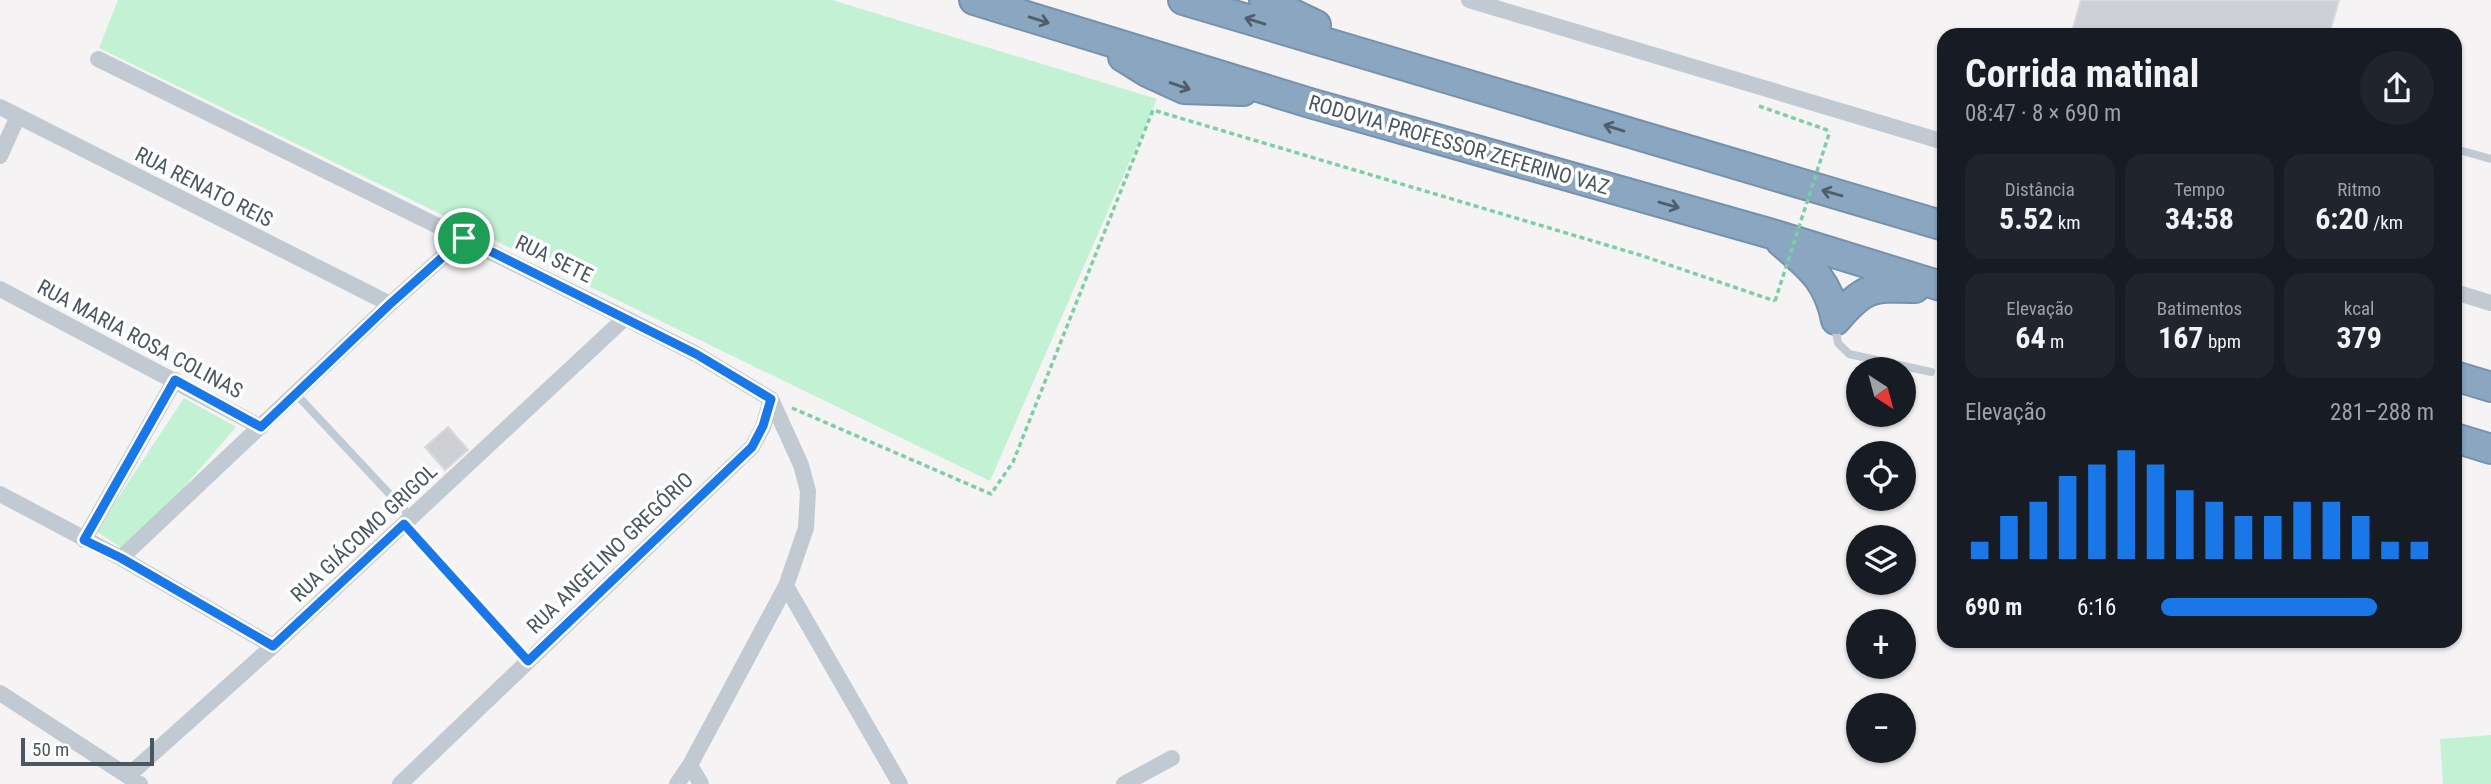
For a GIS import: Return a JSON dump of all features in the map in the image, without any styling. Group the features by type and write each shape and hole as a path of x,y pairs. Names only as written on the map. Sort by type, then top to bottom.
{"highway":[{"name":"RODOVIA PROFESSOR ZEFERINO VAZ","path":"974,0 1297,99 1772,234 1937,286"},
{"path":"1183,0 1937,224"},
{"path":"1264,0 1394,62"},
{"path":"1877,206 1937,216"},
{"path":"1772,234 1812,268 1825,284 1836,320"},
{"path":"1836,320 1849,304 1865,291 1884,286 1937,288"},
{"path":"2462,440 2491,449"}],"street":[{"path":"1476,1 1937,140"},
{"name":"RUA SETE","path":"98,59 625,318 696,354 771,399"},
{"name":"RUA RENATO REIS","path":"0,107 390,304"},
{"path":"0,156 18,116"},
{"path":"121,558 390,304 464,238"},
{"name":"RUA MARIA ROSA COLINAS","path":"0,289 261,427"},
{"path":"2462,294 2491,303"},
{"name":"RUA GIÁCOMO GRIGOL","path":"135,780 273,646 625,318"},
{"path":"84,540 175,380"},
{"path":"677,784 690,765 786,586 806,527 807,491 801,465 771,399"},
{"name":"RUA ANGELINO GREGÓRIO","path":"400,784 752,447 763,426 771,399"},
{"path":"0,494 121,558 273,646"},
{"path":"786,586 900,784"},
{"path":"0,693 135,780"},
{"path":"1124,784 1171,758"},
{"path":"690,765 701,784"}],"lane":[{"path":"2462,151 2491,159"},
{"path":"1836,320 1834,329 1838,343 1849,354 1931,373"},
{"path":"296,394 528,661"}],"path":[{"path":"771,399 991,494 1013,462 1153,110 1640,255 1776,301 1829,131 1756,105"}],"green space":[{"path":"118,0 832,0 1157,99 990,481 99,48"},
{"path":"184,398 236,427 128,552 96,531"},
{"path":"2491,735 2491,784 2443,784 2440,739"}],"building":[{"path":"2081,0 2339,0 2331,28 2073,28"},
{"path":"448,427 468,450 445,470 425,447"}],"route":[{"path":"464,238 696,354 771,399 763,426 752,447 528,661 404,524 273,646 121,558 84,540 175,380 261,427 390,304 464,238"}]}
